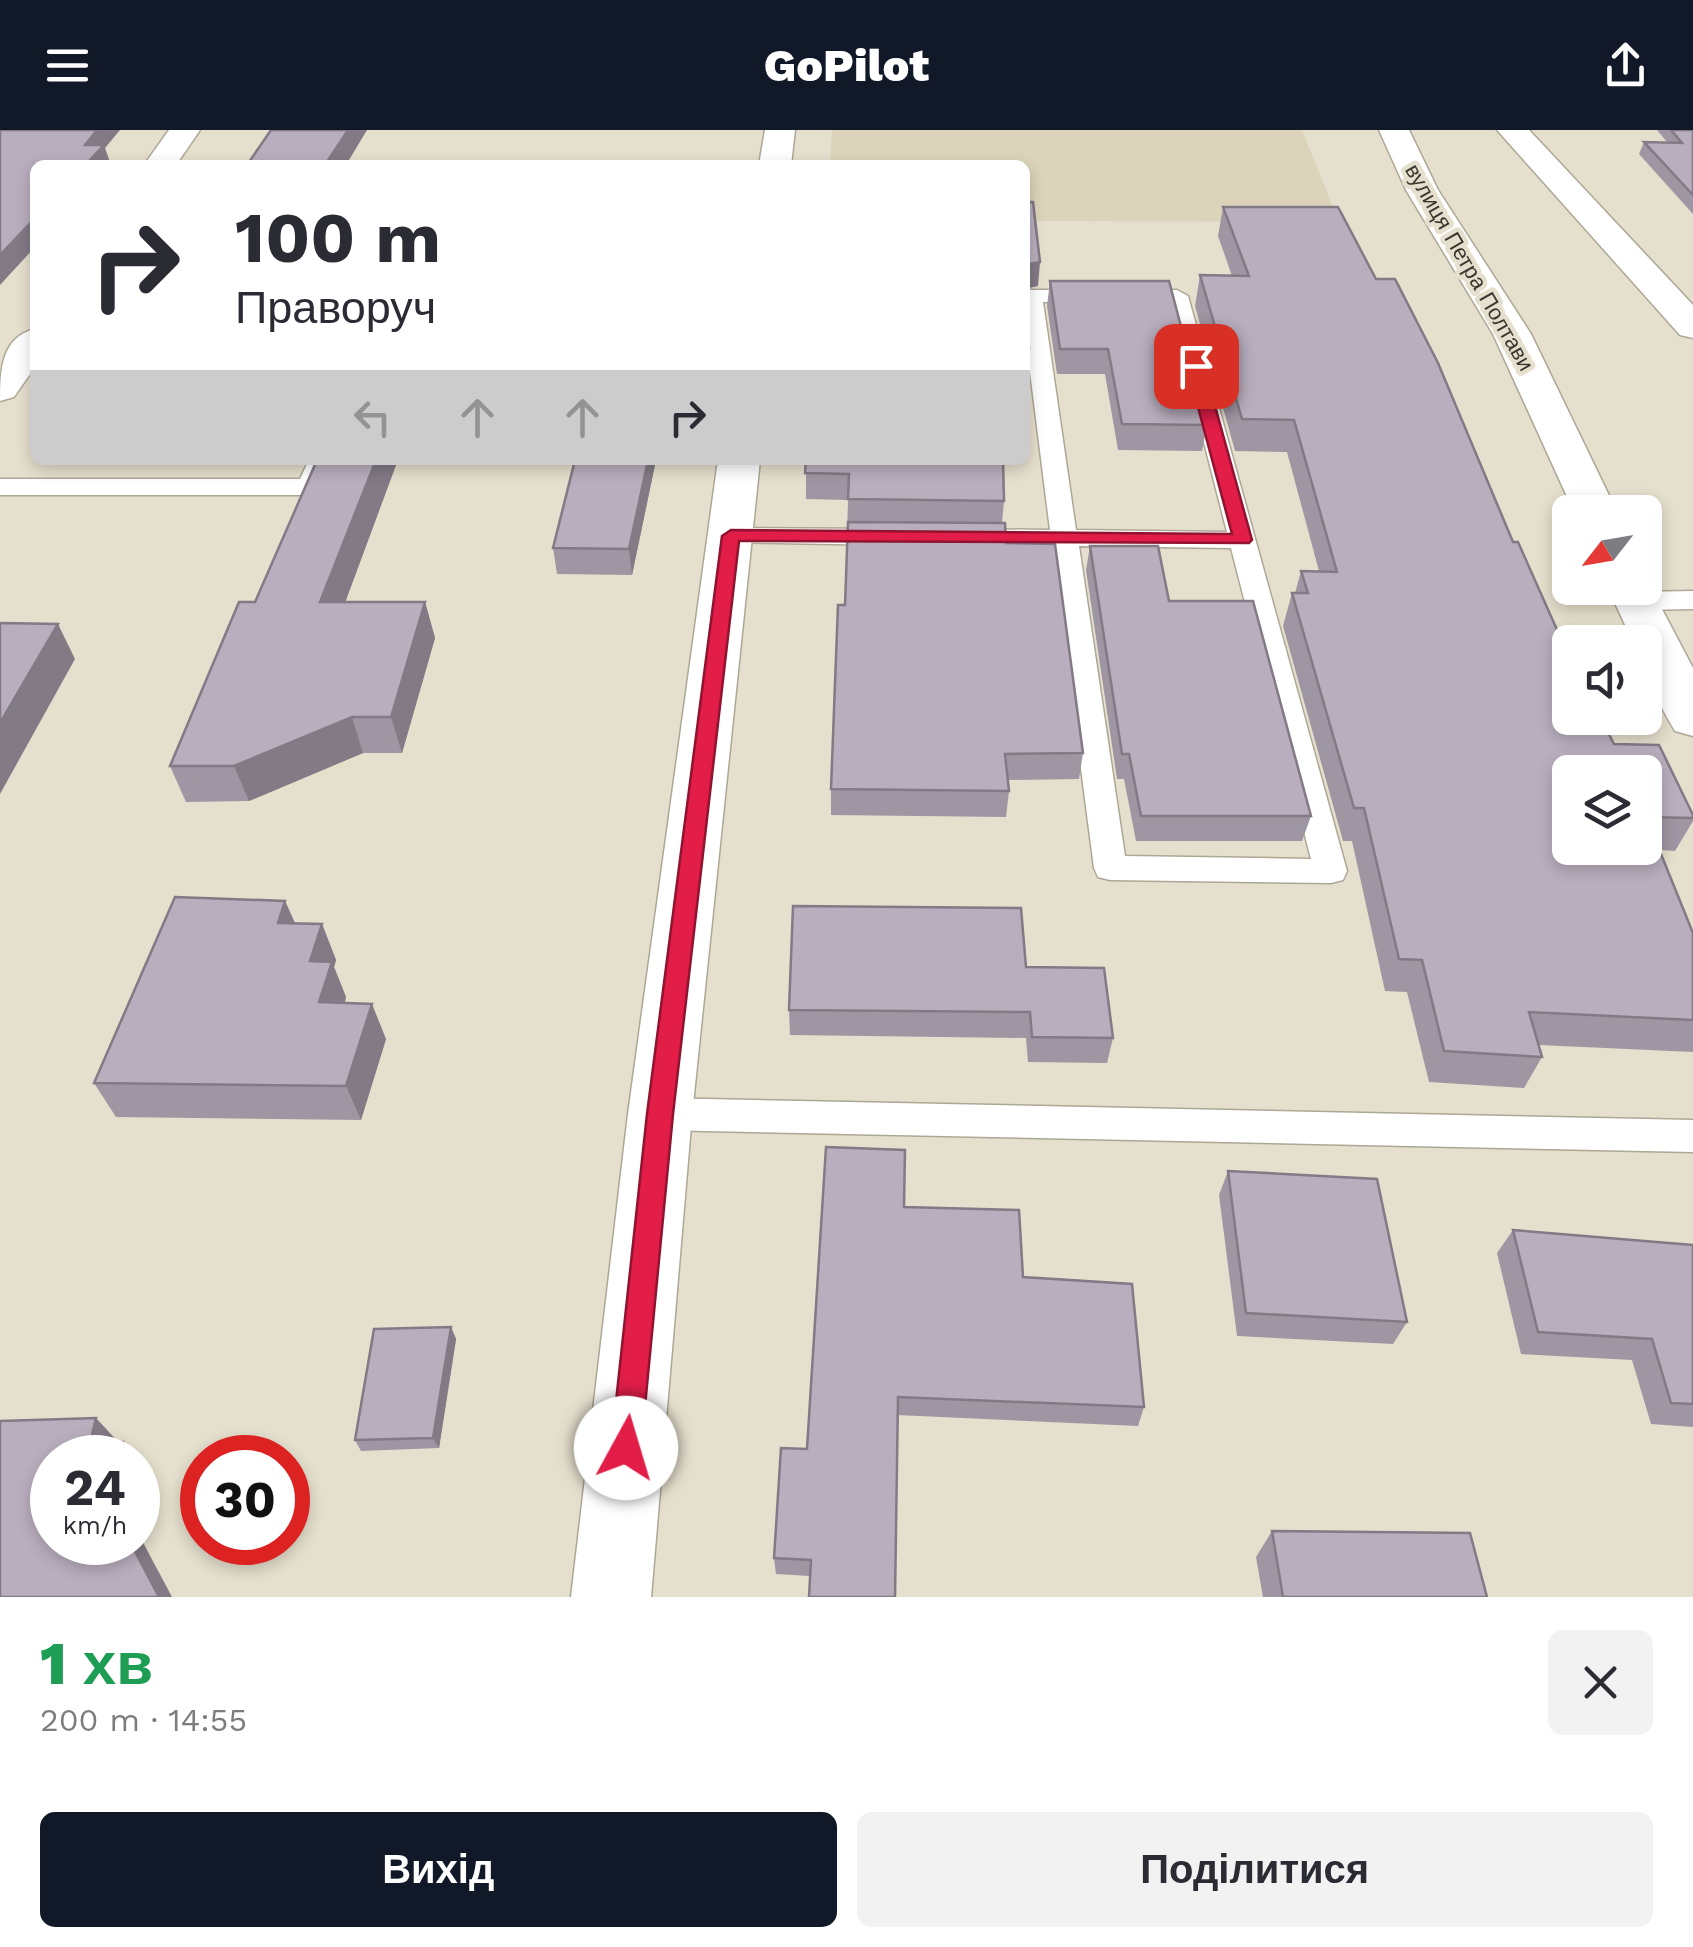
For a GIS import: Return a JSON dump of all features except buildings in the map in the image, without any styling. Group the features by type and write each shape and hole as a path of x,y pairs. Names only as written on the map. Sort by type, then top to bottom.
{"street":[{"path":"164,160 185,130"},
{"path":"776,160 780,130"},
{"name":"вулиця Петра Полтави","path":"1394,130 1422,190 1512,334 1588,495"},
{"path":"1512,130 1693,326"},
{"path":"0,389 30,347"},
{"path":"610,1597 660,1114 739,465"},
{"path":"1639,605 1693,719"}],"lane":[{"path":"1031,295 1177,296 1242,540 1331,871 1110,868 1031,295"},
{"path":"0,487 309,487 318,465"},
{"path":"731,536 1242,540"},
{"path":"1662,597 1693,600"},
{"path":"660,1114 1693,1136"}],"shaded area":[{"path":"832,130 1302,130 1339,222 1030,221 1030,160 830,160"}],"route":[{"path":"626,1448 660,1114 731,536 1242,540 1196,366"}]}
